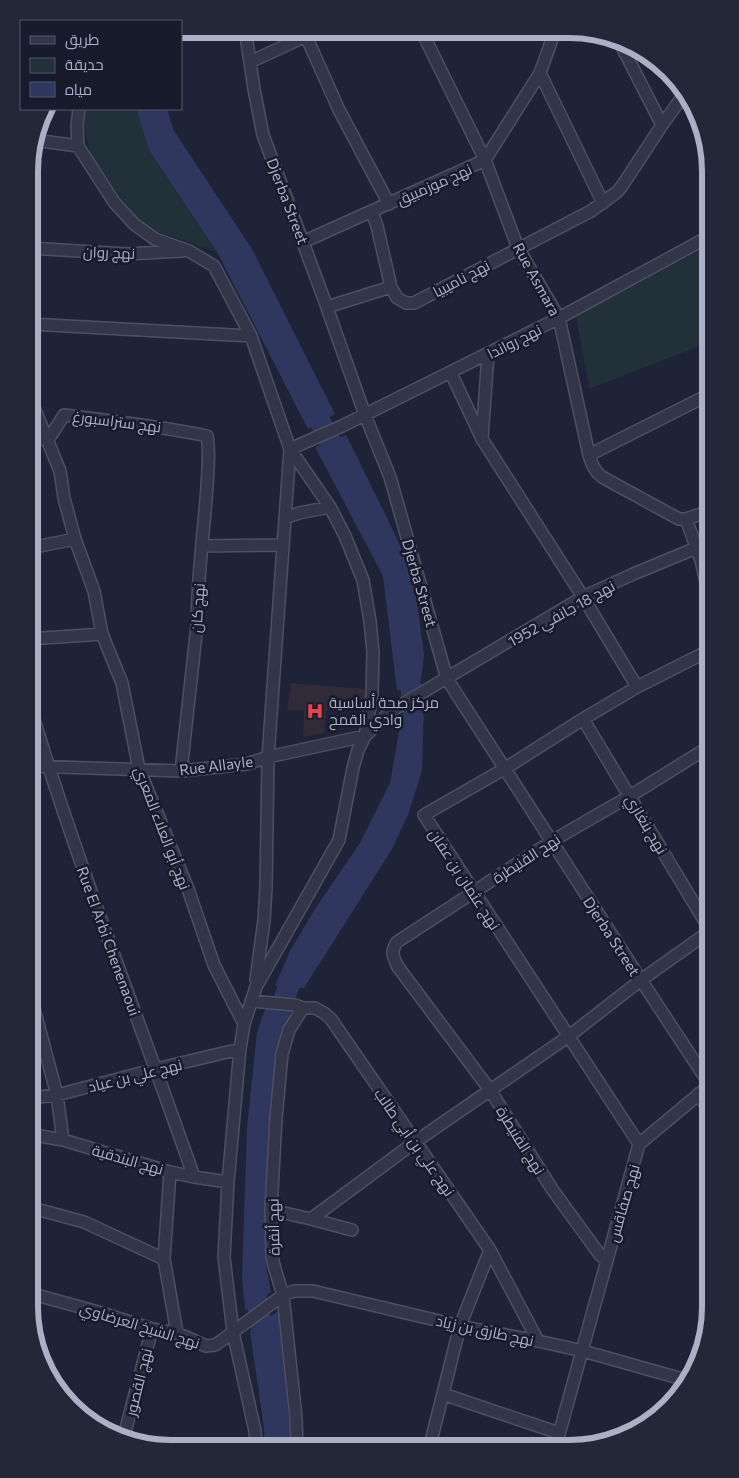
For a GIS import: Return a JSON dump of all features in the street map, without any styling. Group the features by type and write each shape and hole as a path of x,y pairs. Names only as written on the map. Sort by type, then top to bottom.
{"street":[{"name":"Djerba Street","path":"246,38 263,135 365,415 390,477 447,679 640,980 701,1072"},
{"path":"250,62 302,38"},
{"path":"307,38 339,110 389,204"},
{"name":"Rue Asmara","path":"425,38 485,160 518,248 559,318 593,468 602,477 672,516 686,519"},
{"name":"نهج موزمبيق","path":"303,242 485,160 540,73 552,38"},
{"path":"623,50 662,125"},
{"path":"540,73 603,203"},
{"name":"نهج ناميبيا","path":"391,287 397,298 406,303 414,303 591,211 617,192 622,186 680,99"},
{"path":"78,110 78,146 114,202 134,224 155,239 189,251 214,266 251,336 290,449 330,507 345,536 363,580 373,652 372,695 365,736 358,750 353,768 339,840 256,987"},
{"path":"41,141 78,146"},
{"path":"327,307 391,287 372,212"},
{"name":"نهج رواندا","path":"290,449 451,373 559,318 702,240"},
{"name":"نهج روان","path":"38,248 127,254 189,251"},
{"path":"38,324 251,336"},
{"path":"482,440 488,354"},
{"path":"451,373 482,440 583,598 637,687"},
{"path":"589,455 702,398"},
{"name":"نهج ستراسبورغ","path":"48,440 64,415 169,428 208,436 209,445"},
{"name":"نهج أبو العلاء المعري","path":"38,417 60,471 64,498 75,540 94,591 102,634 122,682 139,769 188,889 214,965 244,1024"},
{"path":"38,439 48,440"},
{"name":"نهج كان","path":"181,771 197,625 209,445"},
{"path":"256,1440 255,1430 233,1332 224,1258 228,1182 240,1049 244,1024 255,1002 264,920 268,757 290,449"},
{"path":"285,518 299,513 330,507"},
{"path":"702,514 686,519 696,548 702,554"},
{"path":"38,547 75,540"},
{"path":"202,546 283,545"},
{"name":"نهج 18 جانفي 1952","path":"365,736 391,711 583,598 631,575 696,548"},
{"path":"38,638 102,634"},
{"name":"نهج عثمان بن عفان","path":"639,1144 424,815 504,769 637,687 702,654"},
{"name":"نهج بنغازي","path":"583,719 701,916"},
{"name":"Rue El Arbi Chenenaoui","path":"38,733 103,926 194,1177"},
{"name":"Rue Allayle","path":"38,766 181,771 248,764 268,757 365,736"},
{"name":"نهح القنيطرة","path":"490,1090 398,967 392,955 393,948 397,942 552,841 701,756"},
{"path":"311,1219 415,1142 569,1036 640,980 701,936"},
{"name":"نهج علي بن أبي طالب","path":"255,1002 315,1008 331,1019 490,1250 538,1341"},
{"name":"نهج أنقرة","path":"297,1440 283,1295 272,1257 271,1210 282,1054 299,1007"},
{"path":"38,1024 57,1095 63,1140"},
{"name":"نهج علي بن عياد","path":"38,1097 57,1095 240,1049"},
{"name":"نهج القنيطرة","path":"490,1090 552,1189 600,1255 607,1261"},
{"name":"نهج صفاقس","path":"557,1440 639,1144 701,1092"},
{"path":"698,1094 701,1099"},
{"name":"نهج البندقية","path":"38,1136 63,1140 170,1172 228,1182"},
{"path":"170,1172 164,1259 177,1333"},
{"path":"38,1209 84,1222 164,1259"},
{"path":"271,1210 352,1230"},
{"path":"430,1440 460,1326 490,1250"},
{"name":"نهج طارق بن زياد","path":"283,1295 294,1291 313,1291 460,1326 582,1351 681,1379"},
{"name":"نهج الشيخ العرضاوي","path":"38,1295 152,1329 177,1333 206,1346 214,1345 221,1341 283,1295"},
{"name":"نهج القصور","path":"125,1432 152,1329"},
{"path":"443,1394 559,1433"}],"shaded area":[{"name":"مركز صحة أساسية وادي القمح","path":"291,683 366,689 364,709 326,710 324,733 303,737 304,710 287,711"}],"green space":[{"path":"86,110 136,110 149,150 217,252 158,232 139,219 120,197 90,152 84,126"},
{"path":"702,249 702,345 589,389 576,316"}],"water":[{"path":"136,110 167,110 174,131 252,249 335,414 308,429 217,252 149,150"},
{"path":"346,435 413,573 424,655 421,680 397,691 383,576 315,447"},
{"path":"424,699 422,771 408,815 392,849 304,988 275,986 290,951 315,909 360,843 390,783 403,710"},
{"path":"267,1004 294,1007 281,1031 269,1132 266,1265 271,1292 245,1310 242,1277 247,1128 257,1032"},
{"path":"278,1311 290,1440 265,1440 250,1331"}],"waterway":[{"path":"307,396 343,467"},
{"path":"407,656 413,720"},
{"path":"275,1025 290,982 302,962"},
{"path":"254,1274 254,1286 266,1352"}],"place":[{"name":"مركز صحة أساسية وادي القمح","path":"315,711"}]}
